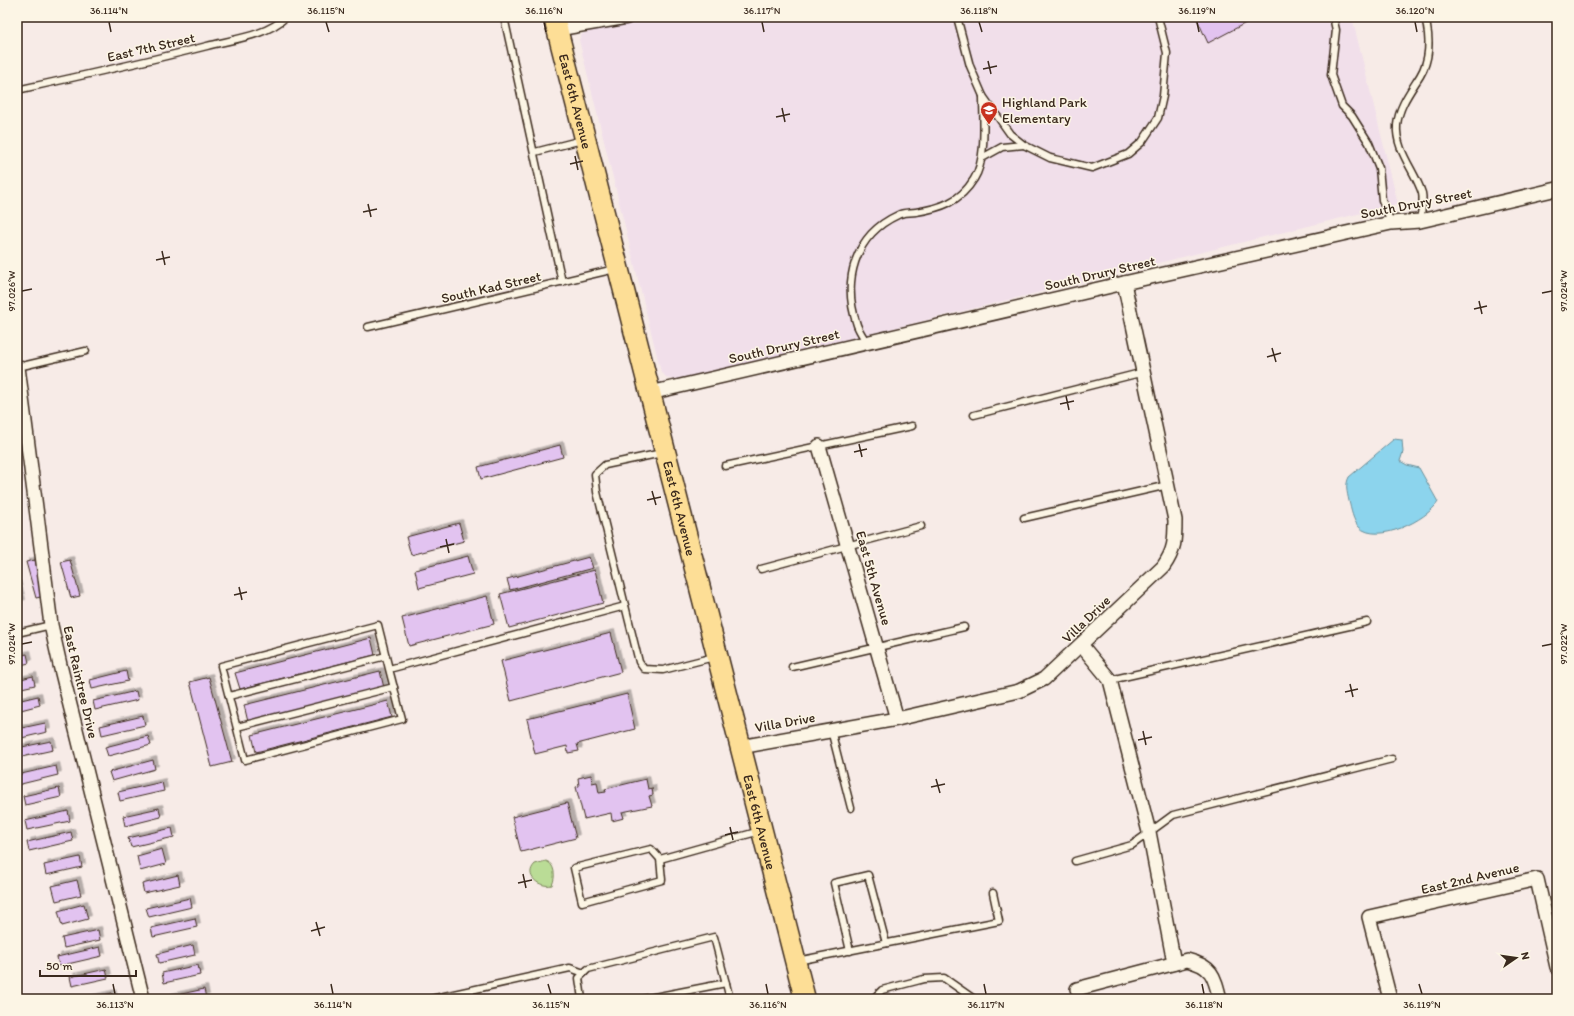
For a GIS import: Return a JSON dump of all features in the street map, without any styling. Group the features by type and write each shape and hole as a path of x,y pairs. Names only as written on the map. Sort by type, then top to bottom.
{"main road":[{"name":"East 6th Avenue","path":"556,23 805,999"}],"street":[{"path":"556,23 628,17"},
{"name":"South Drury Street","path":"650,393 1124,283 1391,223 1420,221 1557,189"},
{"name":"Villa Drive","path":"740,747 897,719 1019,691 1044,679 1082,646 1163,567 1171,556 1175,542 1175,520 1124,283"},
{"name":"East Raintree Drive","path":"18,366 51,625 143,999"},
{"name":"East 5th Avenue","path":"820,446 897,719"},
{"path":"1082,646 1110,680 1149,832 1174,963"},
{"name":"East 2nd Avenue","path":"1390,999 1369,917 1537,879 1557,967"},
{"path":"1077,989 1187,960 1202,964 1212,973 1220,999"}],"lane":[{"name":"East 7th Street","path":"17,90 174,55 262,32 279,24 286,17"},
{"path":"504,17 535,152 562,282"},
{"path":"957,17 970,66 983,96 1010,134 1024,145 1050,158 1092,168 1128,154 1142,142 1158,118 1163,96 1166,53 1158,17"},
{"path":"1333,17 1336,30 1331,75 1342,106 1352,116 1370,144 1379,168 1382,200 1391,223"},
{"path":"1420,221 1423,195 1400,146 1397,126 1401,108 1426,62 1430,42 1426,17"},
{"path":"868,343 857,326 852,302 851,276 857,253 871,233 884,222 900,214 948,204 962,194 975,178 982,158 983,96"},
{"path":"535,152 585,139"},
{"path":"982,158 1002,148 1024,145"},
{"name":"South Kad Street","path":"368,328 619,268"},
{"path":"18,366 86,351"},
{"path":"974,415 1144,372"},
{"path":"725,466 912,426"},
{"path":"666,452 605,466 595,474 597,492 625,606 639,662 644,669 663,670 717,657"},
{"path":"1024,518 1168,485"},
{"path":"761,569 921,526"},
{"path":"389,669 625,606"},
{"path":"1110,680 1367,622"},
{"path":"17,633 51,625"},
{"path":"378,625 389,669 402,719 245,760 221,666 378,625"},
{"path":"792,667 964,627"},
{"path":"229,696 386,656"},
{"path":"237,727 394,687"},
{"path":"831,730 851,808"},
{"path":"1075,861 1132,845 1173,815 1392,759"},
{"path":"660,859 762,831"},
{"path":"651,848 660,859 662,880 582,902 574,868 651,848"},
{"path":"850,950 834,883 868,876 886,943"},
{"path":"796,961 999,921 993,893"},
{"path":"582,999 580,978 588,969 714,937 730,999"},
{"path":"431,999 570,968 584,973"},
{"path":"873,999 882,990 924,979 944,978 974,999"},
{"path":"644,999 726,983"}],"shaded area":[{"name":"Highland Park Elementary","path":"663,17 1352,17 1398,204 687,379 673,380 667,378 661,372 579,40 582,34 590,31"}],"green space":[{"path":"546,861 551,865 554,871 552,885 543,885 538,883 534,880 531,873 535,864"}],"water":[{"path":"1394,439 1402,440 1403,452 1400,461 1407,465 1419,468 1438,502 1424,516 1413,523 1389,532 1367,532 1359,527 1354,518 1347,492 1348,480 1349,477"}],"building":[{"path":"1196,17 1257,17 1208,43"},
{"path":"560,445 563,457 481,479 478,467"},
{"path":"459,523 464,541 411,555 406,537"},
{"path":"468,556 473,574 419,588 415,570"},
{"path":"589,557 593,568 510,590 507,579"},
{"path":"35,560 45,596 36,598 26,562"},
{"path":"70,560 80,596 71,598 61,562"},
{"path":"595,570 603,603 509,628 500,594"},
{"path":"17,584 22,603 17,604"},
{"path":"487,596 494,624 409,646 402,618"},
{"path":"611,633 621,672 511,701 501,661"},
{"path":"371,638 375,655 240,689 235,673"},
{"path":"27,654 29,663 17,666 17,656"},
{"path":"126,671 128,681 92,689 90,680"},
{"path":"380,671 384,688 248,722 244,705"},
{"path":"33,676 35,685 17,689 17,680"},
{"path":"209,677 232,762 212,767 190,682"},
{"path":"136,691 138,700 95,710 93,701"},
{"path":"627,694 635,729 577,744 579,751 568,753 567,746 535,754 527,719"},
{"path":"38,696 40,705 17,711 17,701"},
{"path":"388,701 392,717 256,752 252,735"},
{"path":"143,716 145,725 102,735 100,726"},
{"path":"45,723 47,732 17,739 17,729"},
{"path":"148,736 151,745 108,756 105,747"},
{"path":"51,741 53,750 17,758 17,748"},
{"path":"153,760 155,769 112,781 109,772"},
{"path":"56,766 58,775 17,785 17,775"},
{"path":"591,775 592,783 597,782 599,793 606,792 605,789 646,779 648,789 652,788 653,795 649,796 652,806 622,812 624,818 612,821 611,813 584,819 576,787 579,786 578,778"},
{"path":"162,782 164,791 120,801 118,792"},
{"path":"59,788 61,797 25,805 23,796"},
{"path":"567,803 576,838 521,852 512,817"},
{"path":"159,808 161,817 125,826 123,816"},
{"path":"68,811 70,821 27,830 25,821"},
{"path":"172,828 174,837 131,847 128,838"},
{"path":"71,832 73,841 29,851 27,842"},
{"path":"162,849 166,864 140,871 137,856"},
{"path":"80,857 82,867 46,875 44,865"},
{"path":"178,875 180,885 144,893 142,884"},
{"path":"77,880 81,895 56,901 52,886"},
{"path":"190,898 192,907 149,917 146,908"},
{"path":"84,904 88,919 62,926 58,911"},
{"path":"195,918 197,927 153,937 151,928"},
{"path":"98,930 100,940 64,948 62,938"},
{"path":"193,945 195,955 159,963 157,954"},
{"path":"100,947 102,956 59,966 57,957"},
{"path":"198,965 200,975 164,983 162,973"},
{"path":"106,969 108,978 72,986 70,977"},
{"path":"204,989 206,998 169,999 168,997"},
{"path":"112,993 114,999 86,999"}],"place":[{"name":"Highland Park Elementary","path":"989,125"}]}
